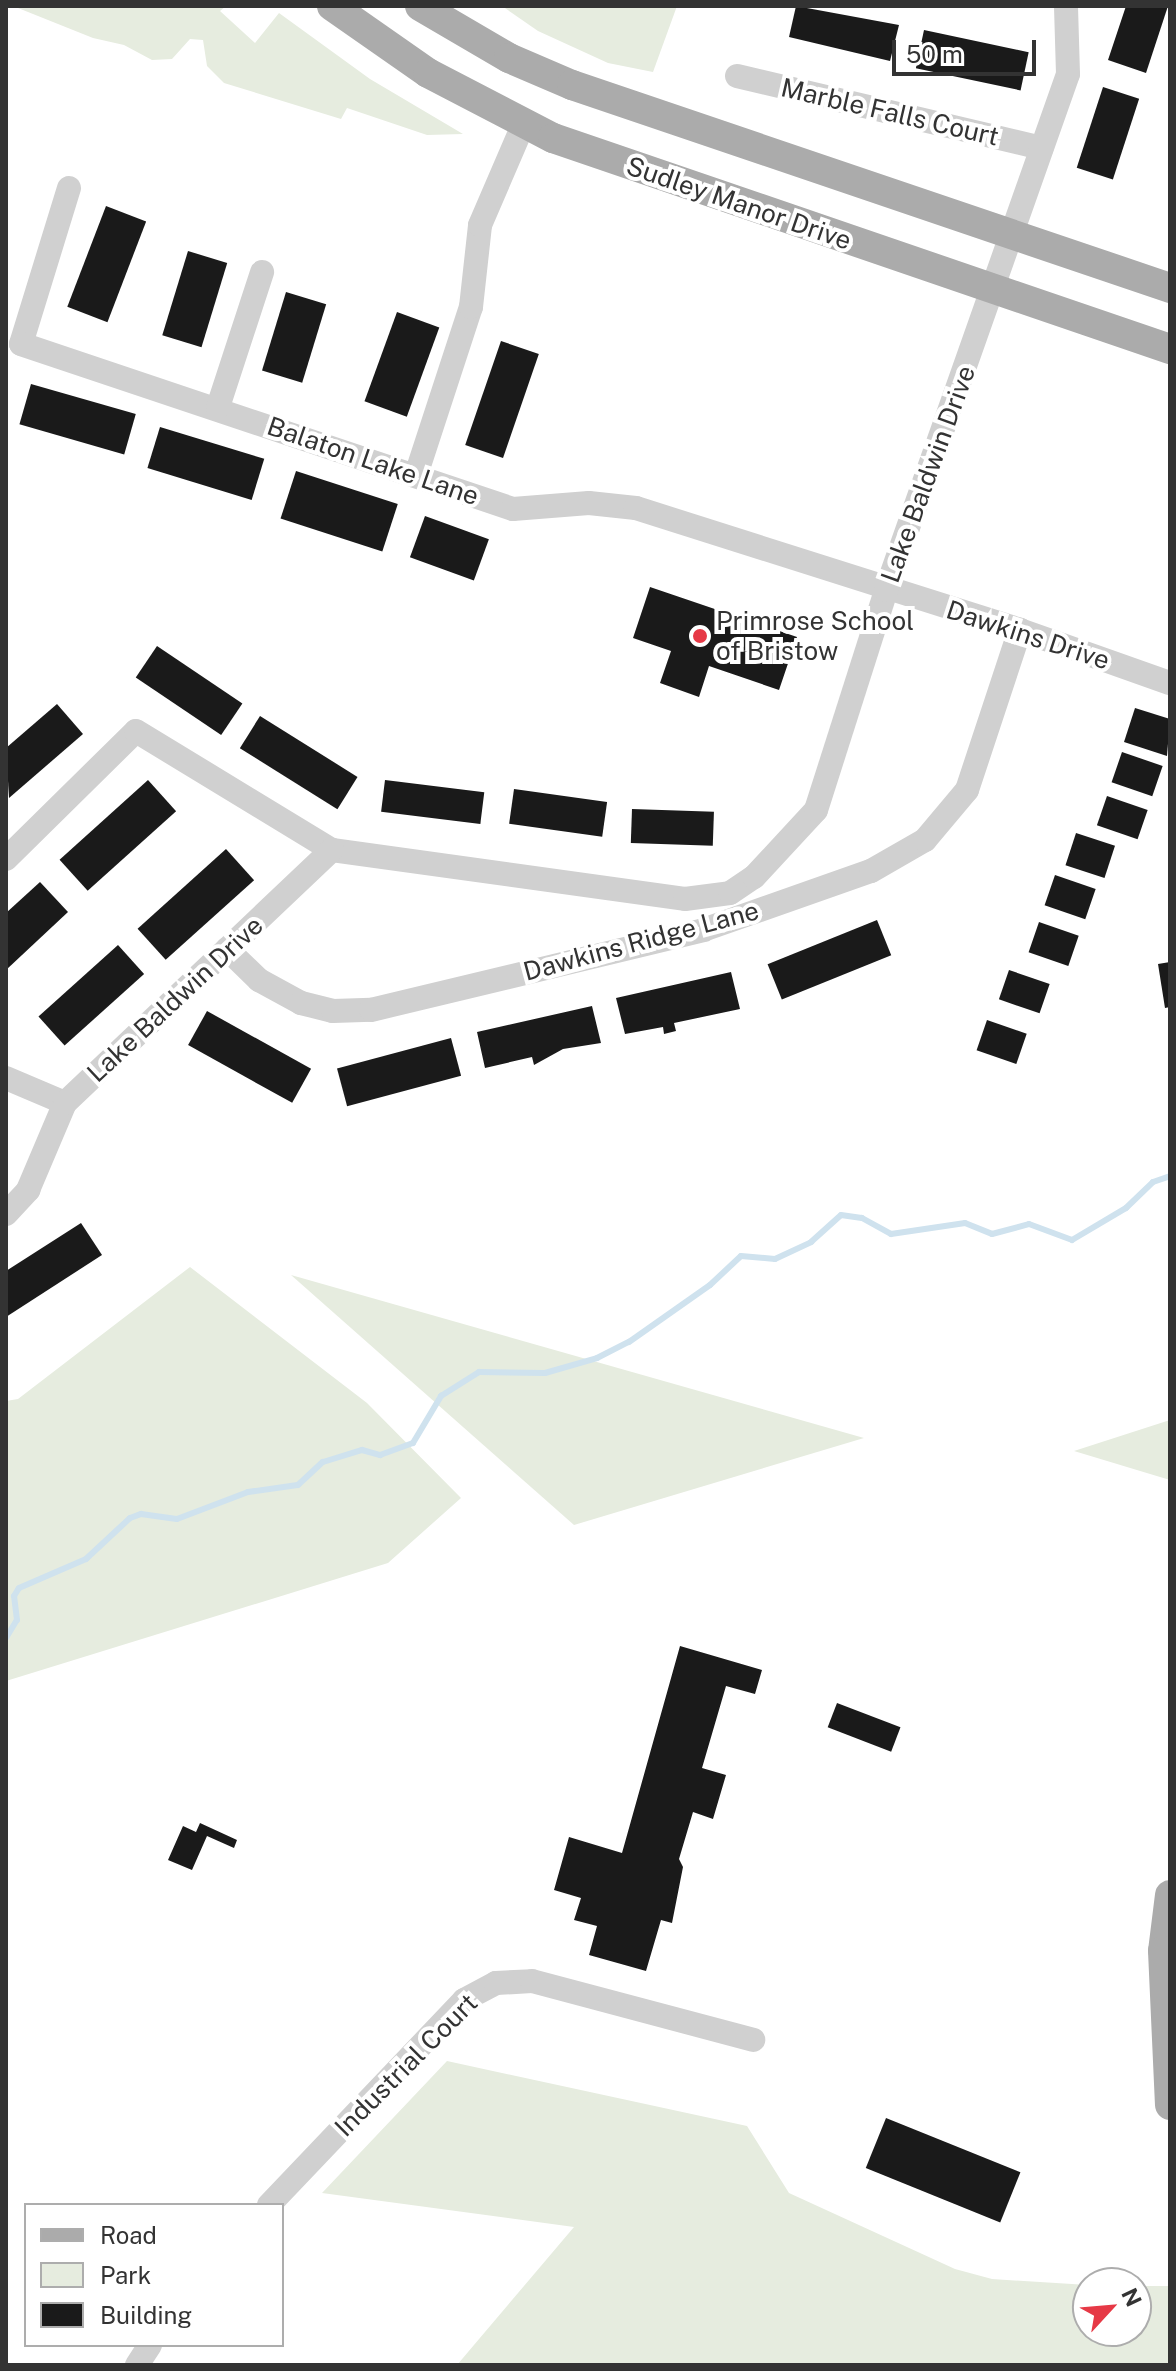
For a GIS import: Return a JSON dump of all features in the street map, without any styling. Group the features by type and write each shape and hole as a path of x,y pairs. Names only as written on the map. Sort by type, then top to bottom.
{"main road":[{"name":"Sudley Manor Drive","path":"332,6 428,73 553,138 993,292 1170,349"},
{"name":"Sudley Manor Drive","path":"420,6 509,58 572,85 1170,288"},
{"path":"1170,1895 1163,1951 1170,2105"}],"street":[{"name":"Lake Baldwin Drive","path":"6,859 136,731 332,850 662,897 730,893 754,877 816,810 886,590 1068,74 1066,6"},
{"name":"Marble Falls Court","path":"737,76 1042,148"},
{"path":"416,475 471,307 480,225 524,123"},
{"name":"Balaton Lake Lane","path":"69,188 21,344 218,407 513,509 589,503 636,508 886,590"},
{"path":"218,407 262,272"},
{"name":"Dawkins Drive","path":"886,590 1020,630 1170,683"},
{"name":"Dawkins Ridge Lane","path":"227,949 259,980 301,1003 333,1011 371,1010 703,930 871,871 925,840 961,799 974,774 1020,630"},
{"name":"Lake Baldwin Drive","path":"6,1078 65,1103 332,850"},
{"path":"6,1214 33,1180 65,1103"},
{"name":"Industrial Court","path":"271,2203 464,2000 496,1983 532,1981 753,2040"},
{"path":"137,2365 149,2347"}],"green space":[{"path":"13,6 226,6 220,11 255,43 279,13 370,79 463,134 427,135 347,108 341,119 224,83 207,66 203,40 190,39 172,59 152,60 124,45 93,38"},
{"path":"502,6 677,6 653,72 608,63 538,31"},
{"path":"190,1267 367,1403 461,1498 388,1563 6,1681 6,1401 18,1399"},
{"path":"291,1275 864,1438 574,1525"},
{"path":"1170,1420 1170,1480 1074,1451"},
{"path":"447,2061 747,2126 789,2193 955,2269 992,2279 1072,2284 1072,2347 1152,2347 1152,2286 1168,2286 1170,2365 457,2365 574,2227 322,2193"}],"building":[{"path":"796,6 899,25 890,61 789,37"},
{"path":"1126,6 1168,6 1146,73 1108,60"},
{"path":"924,30 1029,52 1021,90 916,68"},
{"path":"1103,87 1139,99 1113,180 1077,168"},
{"path":"106,206 146,221 107,322 67,307"},
{"path":"188,251 227,263 201,347 162,335"},
{"path":"286,292 326,304 302,383 262,370"},
{"path":"397,312 439,327 407,417 365,401"},
{"path":"501,341 539,354 503,458 465,445"},
{"path":"31,384 136,414 124,454 19,424"},
{"path":"160,427 264,459 252,500 147,468"},
{"path":"296,471 398,504 382,552 281,519"},
{"path":"425,516 489,539 474,581 410,557"},
{"path":"650,587 797,637 779,690 709,666 699,697 660,683 671,651 633,638"},
{"path":"157,646 242,704 221,735 136,678"},
{"path":"57,704 83,734 9,798 6,748"},
{"path":"1135,708 1170,719 1167,756 1124,742"},
{"path":"260,716 358,777 337,809 240,748"},
{"path":"1122,752 1163,766 1152,796 1112,782"},
{"path":"148,780 176,811 88,891 60,860"},
{"path":"385,780 484,792 480,824 381,812"},
{"path":"514,789 607,802 602,837 509,824"},
{"path":"1107,796 1148,810 1138,839 1097,825"},
{"path":"632,809 714,812 713,846 631,843"},
{"path":"1076,833 1115,846 1104,878 1065,865"},
{"path":"226,849 254,880 166,960 138,929"},
{"path":"1055,875 1096,889 1085,919 1045,905"},
{"path":"40,882 68,912 6,970 6,913"},
{"path":"877,920 891,955 782,999 768,964"},
{"path":"1039,922 1079,936 1068,966 1029,952"},
{"path":"118,945 144,974 65,1046 38,1017"},
{"path":"1170,962 1170,1007 1165,1008 1158,964"},
{"path":"1009,970 1050,984 1040,1013 999,999"},
{"path":"731,972 740,1009 674,1023 676,1031 664,1034 663,1027 625,1034 616,998"},
{"path":"592,1006 601,1043 563,1049 534,1065 532,1057 485,1068 477,1032"},
{"path":"207,1011 311,1069 292,1103 188,1045"},
{"path":"987,1020 1027,1034 1016,1064 977,1050"},
{"path":"451,1038 461,1076 347,1106 337,1069"},
{"path":"81,1223 102,1255 6,1317 6,1271"},
{"path":"680,1646 762,1670 755,1694 726,1686 702,1768 726,1775 713,1819 693,1812 679,1859 683,1867 672,1923 661,1920 646,1971 589,1955 597,1926 574,1920 581,1898 554,1890 569,1837 622,1853"},
{"path":"837,1703 900,1727 891,1752 828,1727"},
{"path":"200,1823 237,1840 234,1848 207,1836 192,1870 168,1860 183,1826 196,1832"},
{"path":"886,2118 1020,2172 1000,2222 866,2168"}],"waterway":[{"path":"6,1638 17,1620 14,1596 19,1588 86,1559 130,1518 141,1514 177,1519 248,1492 298,1485 323,1462 362,1450 380,1455 413,1443 441,1396 479,1372 545,1373 597,1358 629,1342 710,1285 741,1256 775,1259 811,1242 841,1215 862,1218 891,1234 965,1223 992,1234 1029,1224 1072,1240 1126,1208 1153,1182 1170,1176"}],"place":[{"name":"Primrose School of Bristow","path":"700,636"}]}
